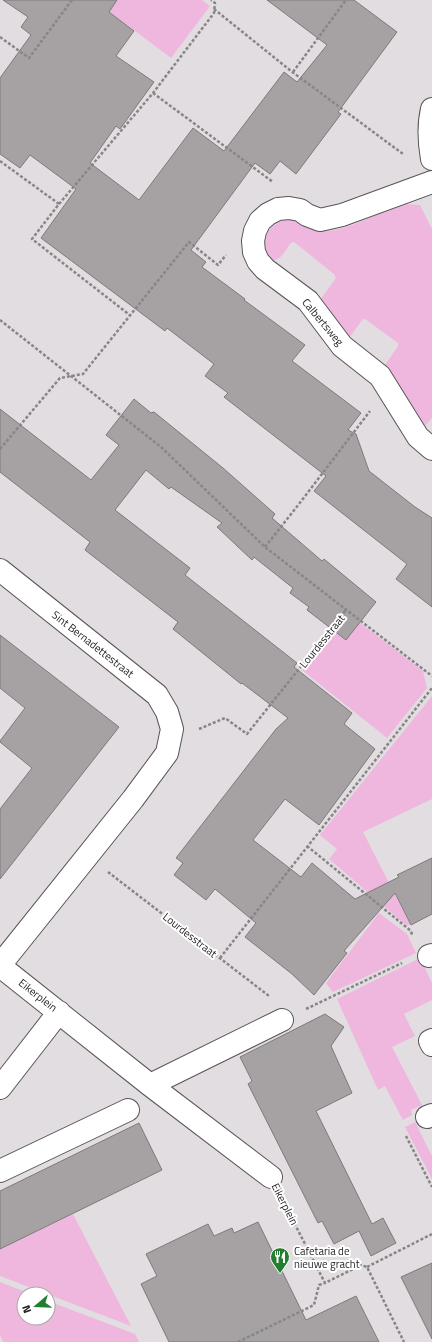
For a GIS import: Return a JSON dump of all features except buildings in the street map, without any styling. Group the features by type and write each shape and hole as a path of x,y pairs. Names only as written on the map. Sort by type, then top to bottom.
{"street":[{"path":"432,109 429,122 429,140 432,159"},
{"path":"255,230 260,221 268,214 278,209 289,208 300,210 307,216 314,219 328,219 432,182"},
{"name":"Calbertsweg","path":"255,230 253,241 254,252 258,262 265,269 308,301 342,346 380,376 418,437 432,449"},
{"name":"Sint Bernadettestraat","path":"0,570 157,695 167,712 171,735"},
{"path":"0,966 168,753 171,735"},
{"name":"Eikerplein","path":"0,966 150,1085 271,1177"},
{"path":"0,1088 59,1012"},
{"path":"150,1085 288,1018"},
{"path":"432,1040 430,1041 432,1046"},
{"path":"0,1171 128,1110"}],"path":[{"path":"0,37 29,58 72,0"},
{"path":"131,316 32,239 59,204 153,93 214,13 215,3 211,0"},
{"path":"293,72 346,0"},
{"path":"214,9 293,72 407,157"},
{"path":"153,93 275,183 283,208"},
{"path":"0,161 59,204"},
{"path":"0,449 60,378 83,374 189,242 218,265 228,253 255,230"},
{"path":"0,320 161,447 265,547 432,674"},
{"path":"265,547 373,407"},
{"name":"Lourdesstraat","path":"171,735 225,718 247,734 346,610"},
{"path":"220,958 432,688"},
{"path":"307,846 411,931 428,956"},
{"name":"Lourdesstraat","path":"87,856 220,958 288,1018"},
{"path":"288,1018 417,956 428,956"},
{"path":"429,1116 413,1119 401,1126 432,1187"},
{"name":"Eikerplein","path":"271,1177 325,1283"},
{"path":"367,1267 432,1234"},
{"path":"238,1342 314,1305 319,1286 361,1265 367,1267 404,1342"}],"shaded area":[{"path":"94,0 202,0 210,6 171,58"},
{"path":"406,204 420,205 432,229 432,418 425,426 385,365 398,346 398,343 365,319 363,319 349,338 320,300 336,278 334,274 294,242 291,243 281,257 275,260 272,260 265,246 266,238 271,228 285,220 297,221 304,226 315,230 331,231 353,225"},
{"path":"347,613 423,671 427,688 387,738 302,670"},
{"path":"432,696 432,799 363,832 410,924 407,926 329,859 337,849 320,835"},
{"path":"379,913 407,934 416,953 333,992 326,983"},
{"path":"420,958 432,983 432,1000 404,1014 415,1036 392,1047 422,1105 411,1110 412,1115 403,1120 385,1086 378,1090 337,999"},
{"path":"415,1122 432,1156 432,1179 405,1127"},
{"path":"73,1214 131,1326 56,1297 56,1286 26,1286 0,1276 0,1249"},
{"path":"0,1282 16,1288 16,1326 56,1326 56,1304 135,1334 139,1342 3,1342 0,1335"}],"place":[{"name":"Cafetaria de nieuwe gracht","path":"280,1274"}]}
